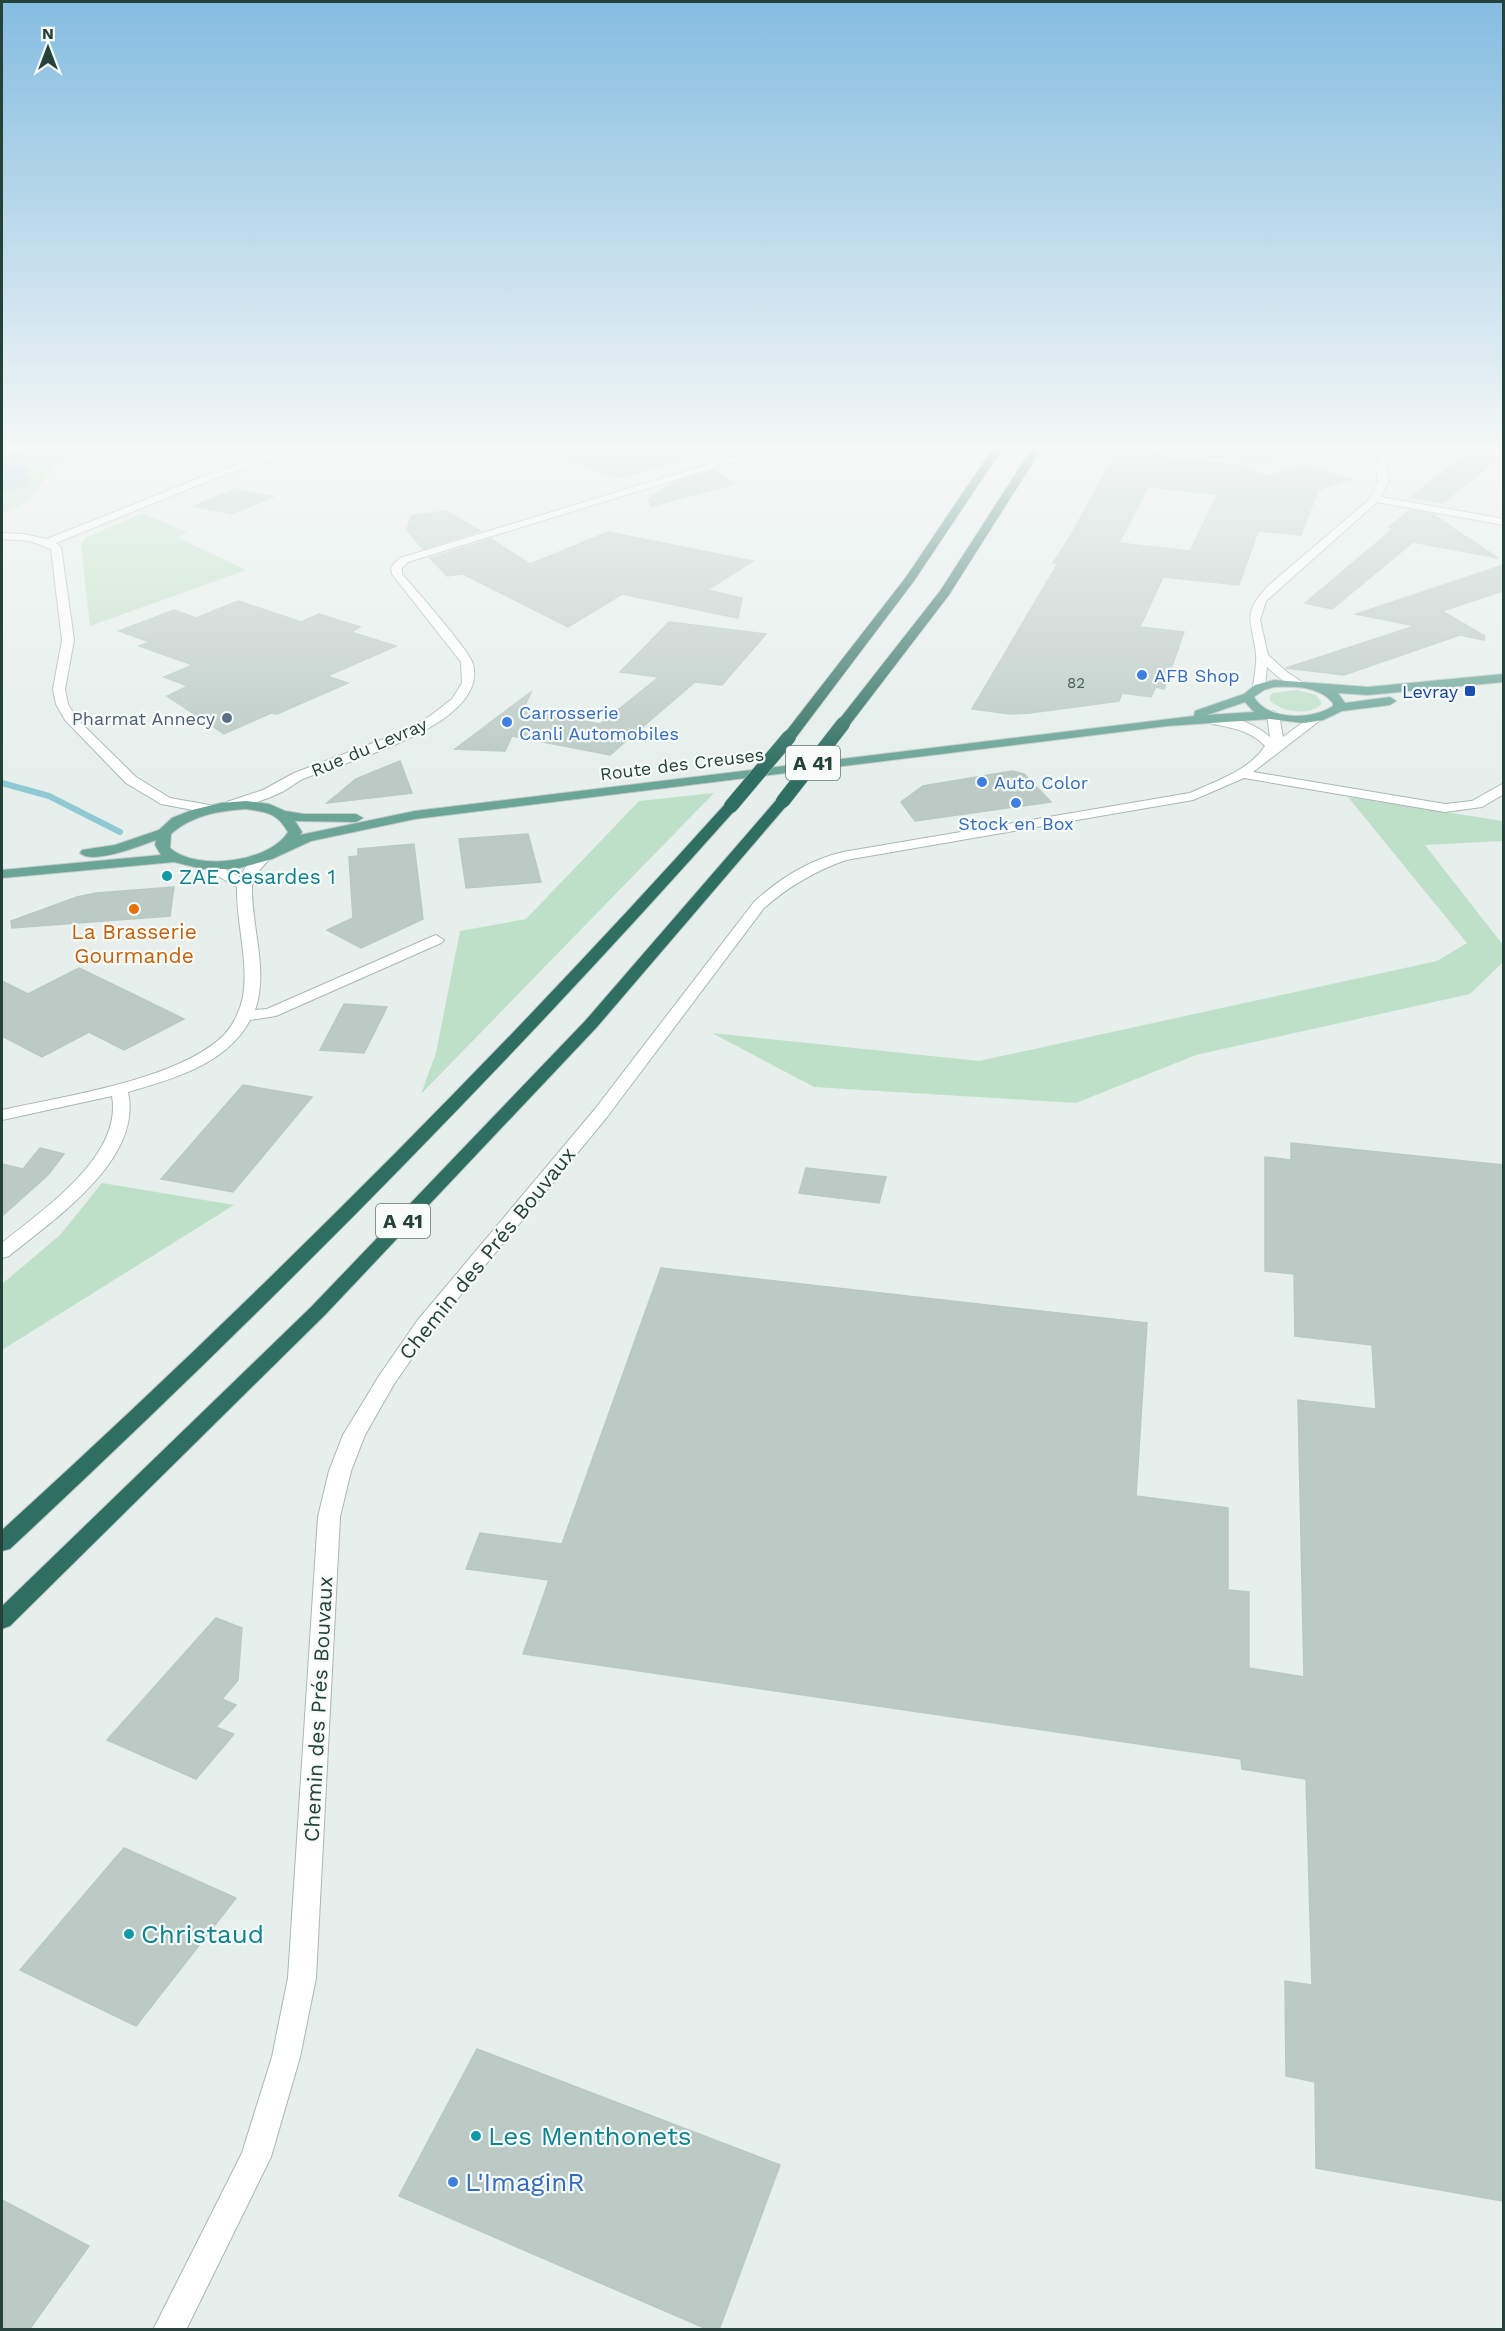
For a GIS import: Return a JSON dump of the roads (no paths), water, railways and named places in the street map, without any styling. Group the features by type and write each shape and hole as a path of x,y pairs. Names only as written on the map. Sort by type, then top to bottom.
{"highway":[{"name":"A 41","path":"2,1543 265,1294 492,1066 634,916 789,737 927,554"},
{"name":"A 41","path":"2,1620 292,1336 591,1024 783,801 945,593 970,554"}],"main road":[{"path":"1271,715 1254,706 1248,697 1252,691 1259,687 1277,684 1299,684 1320,689 1368,692 1503,678"},
{"path":"1317,718 1327,716 1339,708 1503,686"},
{"path":"1320,689 1336,698 1340,703 1339,708"},
{"name":"Route des Creuses","path":"1167,722 1206,712 1248,697"},
{"name":"Route des Creuses","path":"168,828 188,815 232,806 255,806 279,812 330,819 415,815 1167,722 1271,715 1295,719 1317,718"},
{"path":"279,812 293,823 295,832 289,842"},
{"name":"Route des Creuses","path":"175,858 206,865 246,862 264,857 289,842 415,815"},
{"path":"168,828 160,842 165,851 175,858"},
{"path":"2,866 117,849 168,828"},
{"path":"2,874 175,858"}],"street":[{"path":"57,554 68,640 59,690 62,704 71,720 131,780 166,801 209,809"},
{"name":"Rue du Levray","path":"232,806 281,787 296,777 424,726 453,706 469,687 471,674 467,662 397,573 396,567 401,562 421,554"},
{"path":"1259,687 1264,663 1254,620 1261,600 1311,554"},
{"path":"1264,663 1299,684"},
{"path":"1266,755 1278,735 1271,715"},
{"name":"Chemin des Prés Bouvaux","path":"169,2330 256,2157 286,2057 302,1978 329,1517 340,1471 354,1435 386,1381 424,1326 601,1113 759,905 780,885 819,864 843,856 1168,802 1206,792 1242,774 1317,718"},
{"name":"Route des Creuses","path":"1213,720 1251,729 1264,736 1266,755"},
{"path":"1242,774 1445,808 1468,808 1487,801 1503,787"},
{"path":"279,812 281,787"},
{"path":"166,801 168,828"},
{"path":"2,1115 158,1077 201,1058 230,1038 245,1016 250,1002 251,982 243,884 252,867 264,857"},
{"path":"206,865 243,884"},
{"path":"245,1016 270,1013 436,940"},
{"path":"2,1252 91,1176 110,1148 117,1129 122,1110 119,1088"}],"waterway":[{"path":"2,783 49,796 120,832"}],"place":[{"name":"AFB Shop","path":"1142,675"},
{"name":"Levray","path":"1470,691"},
{"name":"Pharmat Annecy","path":"227,718"},
{"name":"Carrosserie Canli Automobiles","path":"507,722"},
{"name":"Auto Color","path":"982,782"},
{"name":"Stock en Box","path":"1016,803"},
{"name":"ZAE Cesardes 1","path":"167,876"},
{"name":"La Brasserie Gourmande","path":"134,909"},
{"name":"Christaud","path":"129,1934"},
{"name":"Les Menthonets","path":"476,2136"},
{"name":"L'ImaginR","path":"453,2182"}]}
